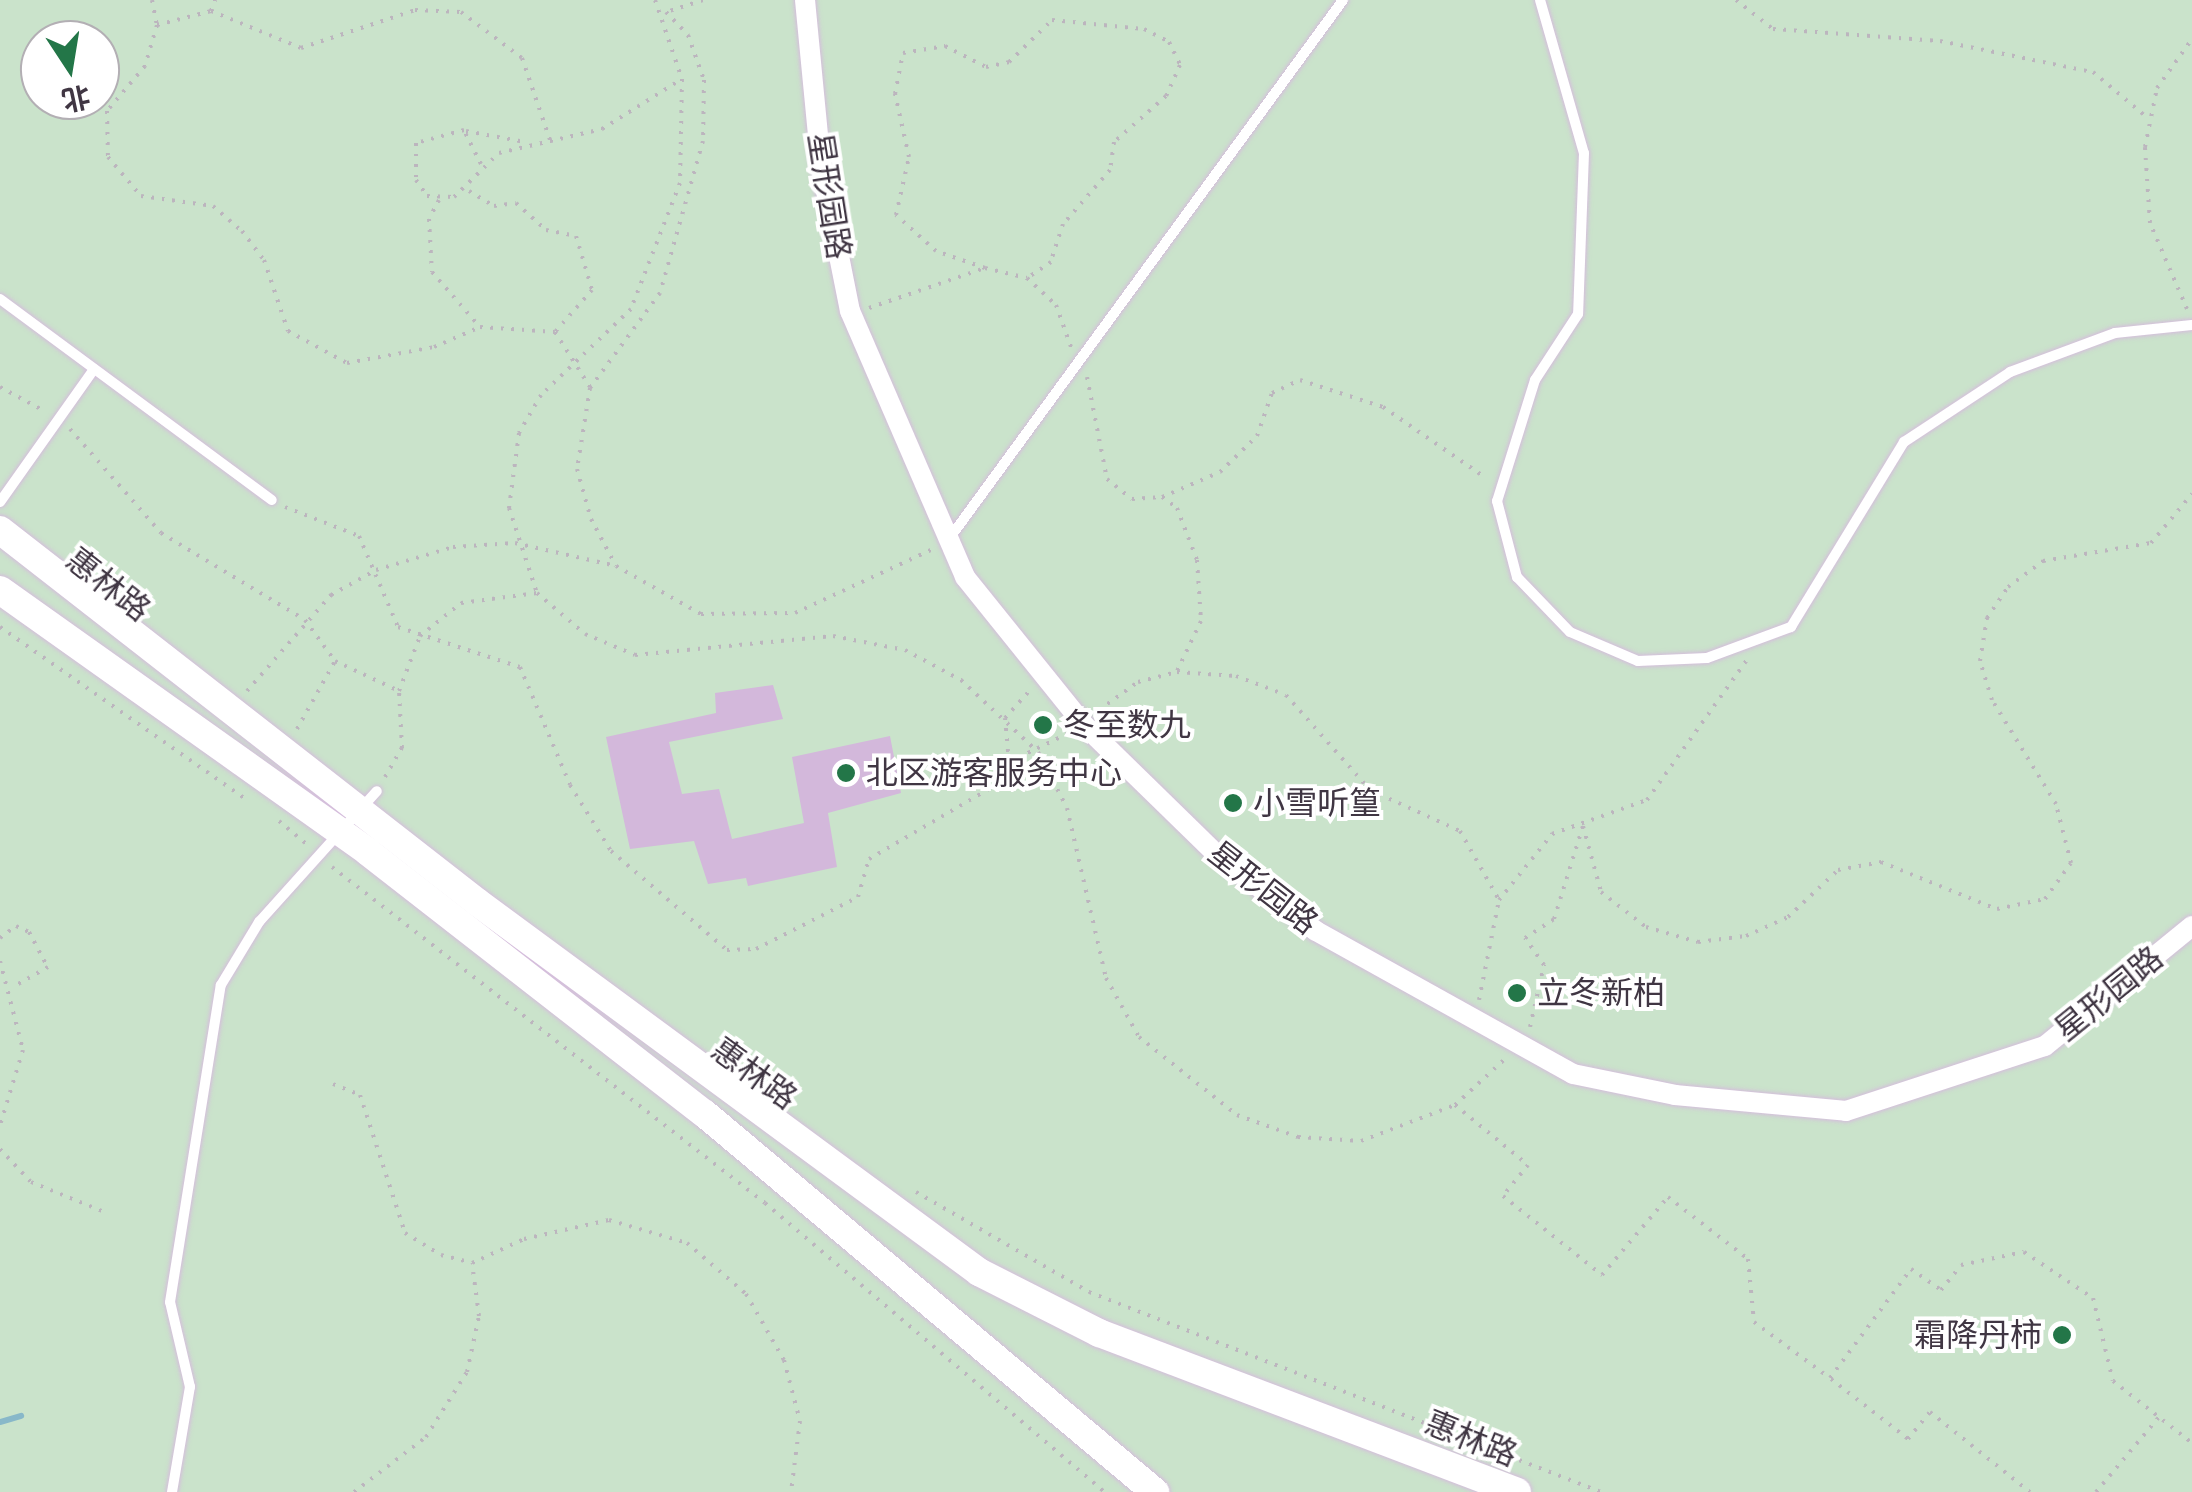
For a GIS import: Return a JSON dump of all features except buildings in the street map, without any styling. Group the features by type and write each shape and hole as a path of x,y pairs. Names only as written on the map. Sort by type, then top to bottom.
{"main road":[{"name":"惠林路","path":"0,530 369,801 978,1272 1098,1332 1517,1492"},
{"name":"惠林路","path":"0,590 340,832 705,1114 1155,1492"}],"street":[{"name":"星形园路","path":"805,0 821,166 850,310 965,576 1082,724 1216,854 1316,931 1514,1048 1573,1074 1675,1095 1846,1111 2044,1046 2192,926"}],"lane":[{"path":"948,540 1343,0"},
{"path":"1540,0 1584,153 1578,314 1535,380 1500,484 1517,578 1570,632 1638,661 1707,658 1792,627 1904,442 2010,372 2115,333 2192,326"},
{"path":"0,299 272,500"},
{"path":"0,502 94,369"},
{"path":"172,1492 190,1387 170,1302 213,1017 259,922 369,801"}],"path":[{"path":"152,0 157,25 145,66 102,131 122,181 141,196 213,206 242,231 288,331 318,352 347,363 386,358 480,327 554,332"},
{"path":"210,11 215,0"},
{"path":"616,566 577,469 590,388 660,293 695,191 704,80 688,35 655,0"},
{"path":"666,12 703,0"},
{"path":"1736,0 1774,29 1940,41 2094,72 2150,120"},
{"path":"157,25 210,11 301,48 415,10 460,12 522,58 550,140"},
{"path":"666,12 682,78 680,183 654,265 631,309 541,396 519,433 508,481 515,542 537,593 585,634 635,655 773,637 834,636 905,650 1005,718 1038,752 1084,856 1086,911 1106,978 1139,1037 1180,1077 1237,1115 1298,1137 1360,1141 1455,1105 1514,1048 1532,1023 1544,965 1525,938 1554,919 1582,826"},
{"path":"1026,278 1051,262 1063,224 1110,170 1114,142 1166,96 1180,64 1169,42 1144,28 1052,20 998,64 966,62 946,46 903,53 895,94 908,157 896,215 936,251 1026,278 1056,304 1098,410 1098,464 1107,480 1132,500 1162,497 1220,472 1257,436 1272,393 1300,380 1382,407 1500,484"},
{"path":"2192,39 2157,88 2150,120 2150,223 2192,318"},
{"path":"439,200 416,180 416,144 464,130 530,142 602,129 682,78"},
{"path":"464,130 481,164"},
{"path":"468,190 481,164 530,142"},
{"path":"480,327 432,272 429,219 439,200 468,190 576,236 592,267 592,290 554,332"},
{"path":"850,310 899,304 985,268"},
{"path":"554,332 590,388"},
{"path":"0,387 58,420 161,533 305,620 335,661 399,691"},
{"path":"1582,826 1601,892 1646,927 1698,942 1746,936 1788,918 1838,870 1880,862 1997,909 2044,899 2071,863 2056,804 1992,700 1980,661 1987,618 2008,587 2043,561 2151,543 2192,494"},
{"path":"1162,497 1184,526 1201,594 1201,621 1176,672"},
{"path":"272,500 359,536 398,627 520,667 570,785 611,851 728,950 767,944 858,897 869,859 961,809 1008,762 1038,752 1138,682 1176,672 1236,676 1286,695 1370,790 1460,831 1500,900"},
{"path":"247,690 305,620 376,570 453,547 515,542 616,566 701,614 748,618 795,613 872,584 948,540"},
{"path":"369,801 402,748 399,691 420,636 461,602 537,593"},
{"path":"0,627 258,807"},
{"path":"1479,1000 1500,900 1552,834 1646,800 1771,634"},
{"path":"297,729 335,661"},
{"path":"232,680 259,700"},
{"path":"1005,718 1046,680"},
{"path":"1005,718 1008,762"},
{"path":"284,719 310,739"},
{"path":"274,818 765,1202 1104,1492"},
{"path":"0,938 16,926 30,932 48,966 14,987"},
{"path":"0,961 14,987 24,1050 0,1125"},
{"path":"332,1084 360,1095 405,1233 472,1263 524,1239 608,1220 687,1243 746,1294 784,1360 800,1421 792,1492"},
{"path":"1455,1105 1528,1166 1503,1196 1602,1275 1668,1197 1748,1258 1754,1322 1908,1439 1930,1412 2030,1492"},
{"path":"0,1149 31,1182 107,1213"},
{"name":"惠林路","path":"914,1190 1088,1292 1601,1492"},
{"path":"1830,1378 1911,1269 1941,1290 1961,1265 2024,1252 2092,1298 2113,1380 2192,1442"},
{"path":"354,1492 426,1437 467,1372 479,1316 472,1263"},
{"path":"2096,1492 2159,1417"}],"green space":[{"path":"0,0 2192,0 2192,1492 0,1492"}],"waterway":[{"path":"0,1422 21,1416"}],"place":[{"name":"冬至数九","path":"1043,725"},
{"name":"北区游客服务中心","path":"846,773"},
{"name":"小雪听篁","path":"1233,803"},
{"name":"立冬新柏","path":"1517,993"},
{"name":"霜降丹柿","path":"2062,1335"}]}
